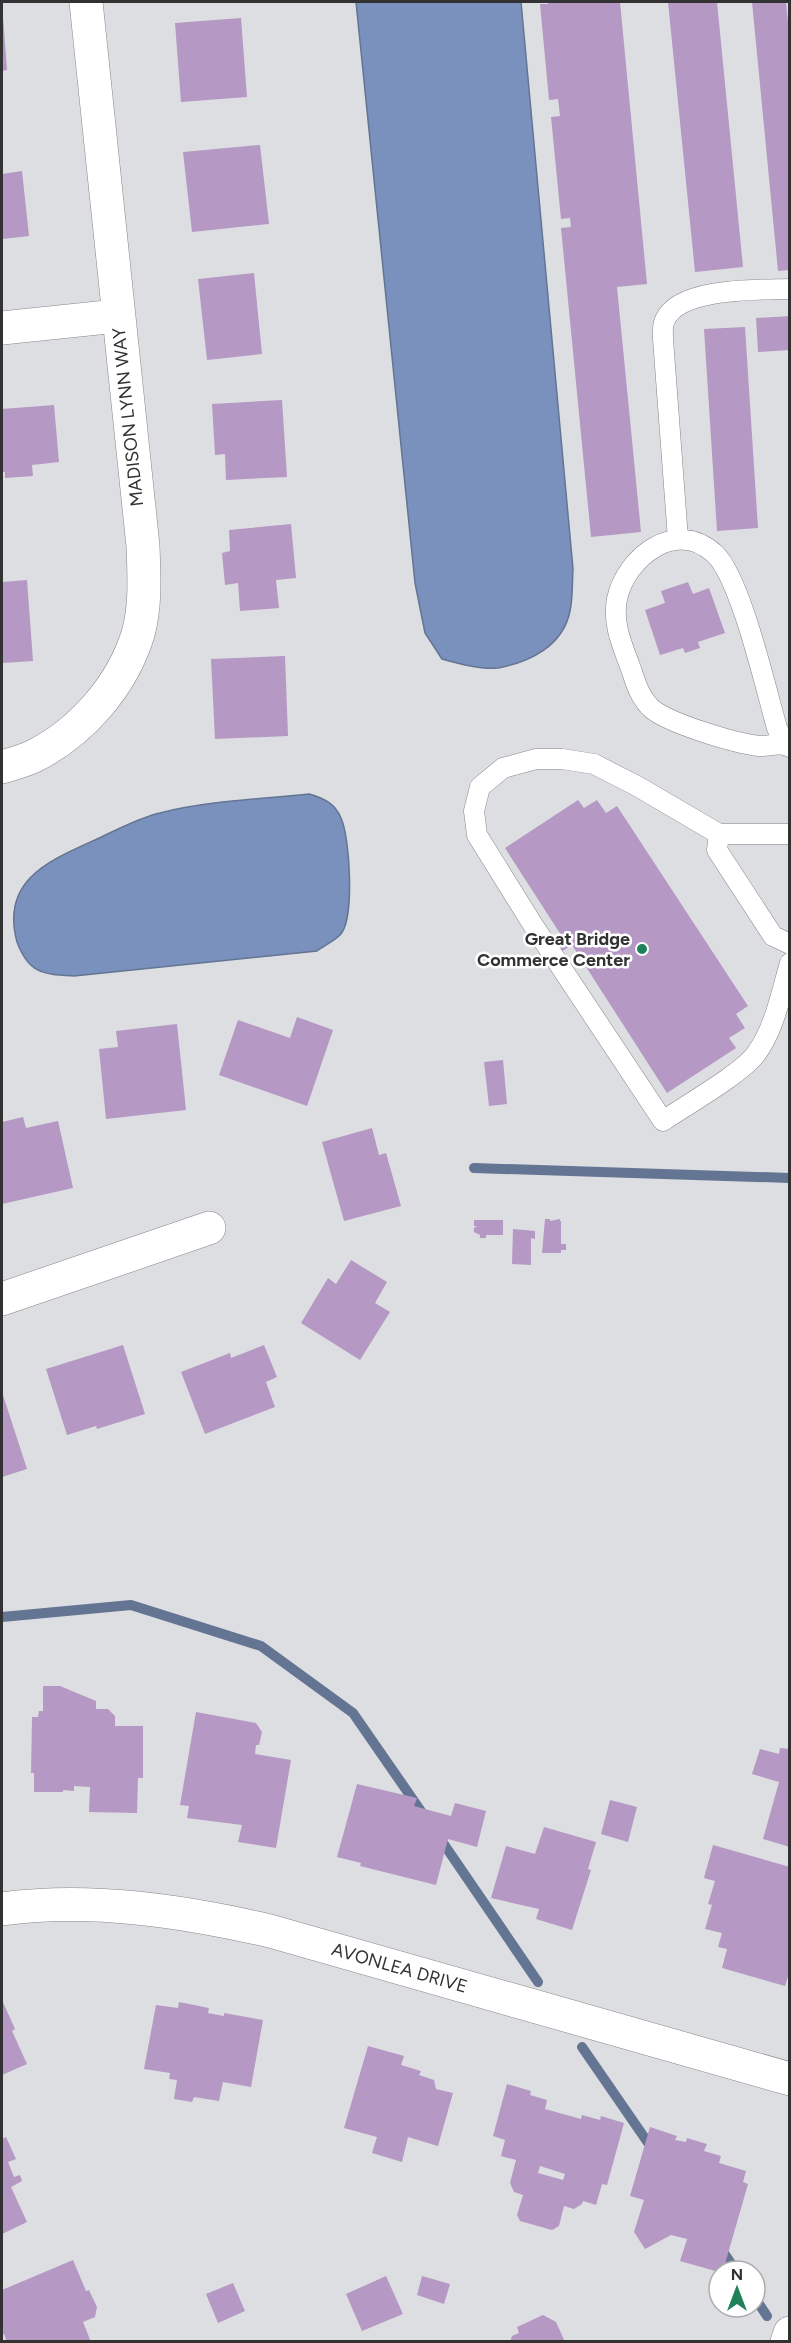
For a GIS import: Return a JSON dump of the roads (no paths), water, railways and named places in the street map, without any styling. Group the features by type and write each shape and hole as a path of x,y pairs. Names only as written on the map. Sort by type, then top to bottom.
{"street":[{"name":"MADISON LYNN WAY","path":"2,767 31,757 62,739 87,718 107,694 125,666 138,633 143,599 143,546 117,316 86,2"},
{"path":"2,328 117,316"},
{"path":"2,1299 209,1228"},
{"name":"AVONLEA DRIVE","path":"2,1909 19,1906 82,1905 208,1917 270,1931 789,2079"},
{"path":"787,2342 789,2333"}],"lane":[{"path":"678,539 663,339 665,320 677,306 705,294 789,289"},
{"path":"678,539 695,542 715,554 730,577 745,618 777,728 787,745 760,746 672,721 652,709 640,695 620,642 616,621 617,599 626,577 640,558 654,546 678,539"},
{"path":"789,834 719,834 637,786 594,764 562,759 536,759 503,768 480,787 474,811 477,836 532,925 663,1121 735,1072 756,1054 770,1029 789,963"},
{"path":"719,834 717,850 773,936 789,944"}],"water":[{"path":"356,2 521,2 573,569 570,611 560,634 553,643 533,657 498,668 463,665 442,659 425,633 415,583"},
{"path":"309,794 328,802 341,818 347,842 350,878 345,926 338,937 317,951 74,976 38,970 27,961 22,953 17,942 14,920 16,902 23,887 33,875 63,855 136,821 160,813 215,803"}],"waterway":[{"path":"474,1168 790,1178"},
{"path":"2,1617 131,1605 261,1646 353,1713 425,1817"},
{"path":"439,1837 538,1982"},
{"path":"582,2047 653,2150"},
{"path":"720,2247 728,2259"}],"place":[{"name":"Great Bridge Commerce Center","path":"642,949"}]}
